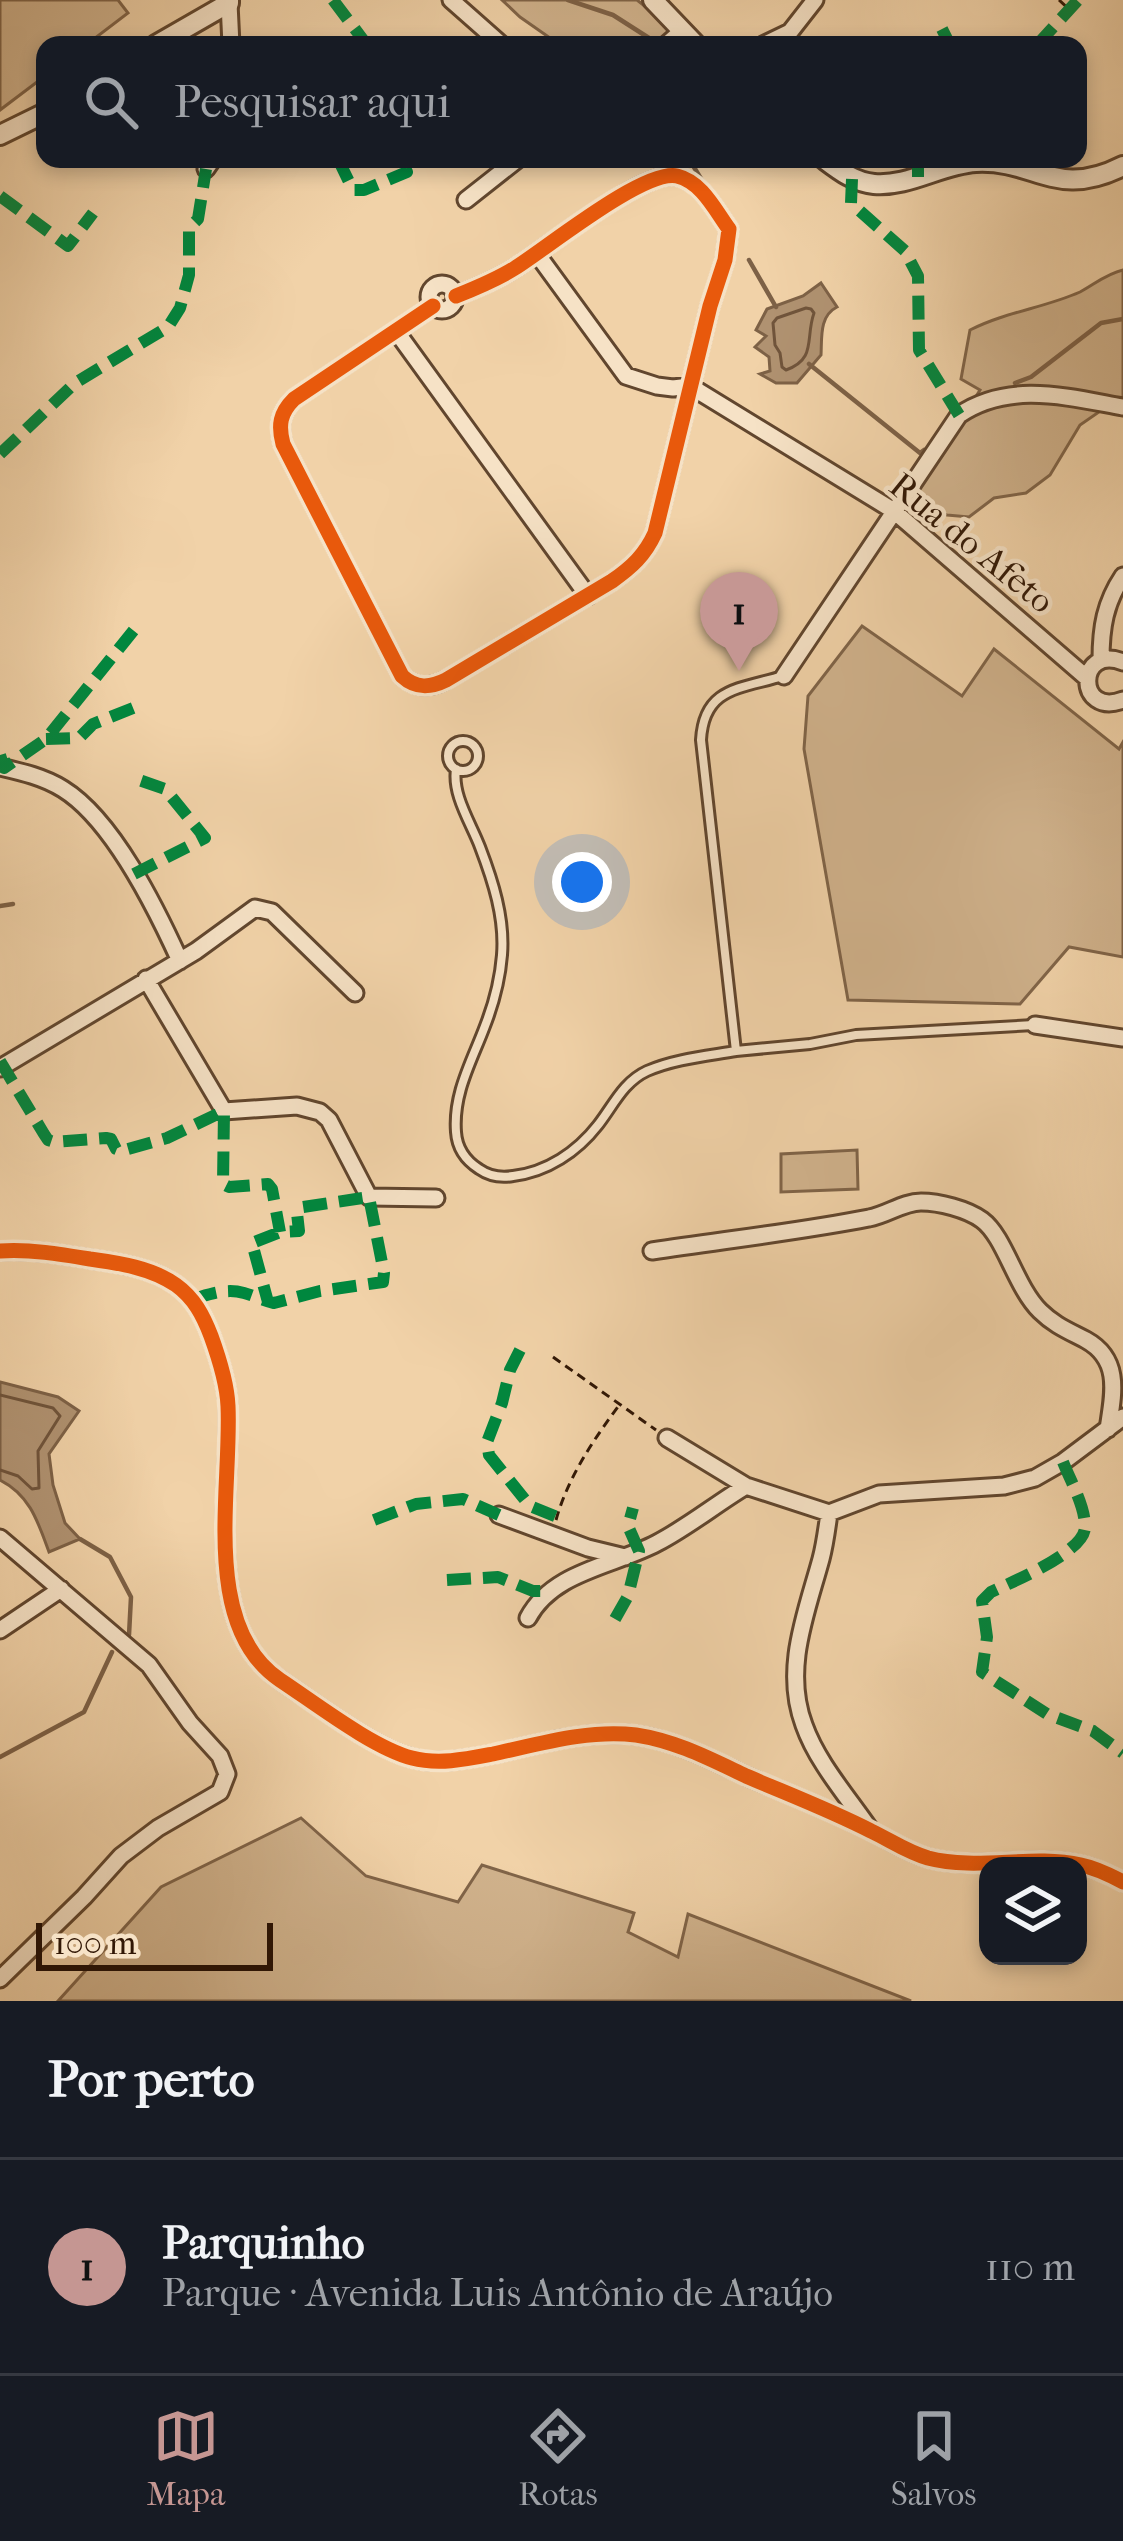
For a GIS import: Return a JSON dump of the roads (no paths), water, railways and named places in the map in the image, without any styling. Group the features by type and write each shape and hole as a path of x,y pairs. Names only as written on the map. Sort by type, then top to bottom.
{"street":[{"path":"451,0 492,36"},
{"path":"653,0 687,36"},
{"path":"782,36 815,0"},
{"path":"171,36 229,1 231,36"},
{"path":"0,135 36,117"},
{"path":"1018,168 1065,180 1086,180 1123,166"},
{"path":"466,200 508,168"},
{"path":"837,168 852,178 880,184 951,168"},
{"path":"661,176 677,176 703,192 729,229 656,533 647,551 588,596 427,687 402,676 279,430 285,408 294,399 433,307 429,294 437,285 450,286 455,296 537,254 573,227 661,176"},
{"path":"537,254 626,376 657,386 690,386"},
{"path":"396,331 588,596"},
{"name":"Rua do Afeto","path":"690,386 894,511 1087,678 1095,699 1110,704 1123,700"},
{"path":"784,676 959,416 976,404 1010,394 1123,406"},
{"path":"1101,660 1104,616 1123,576"},
{"path":"1087,678 1101,660 1123,662"},
{"path":"0,767 42,778 86,807 134,874 180,961"},
{"path":"0,1068 180,961 249,911 262,908 272,912 355,993"},
{"path":"146,980 224,1111 297,1106 320,1112 369,1197 436,1198"},
{"path":"1035,1025 1123,1038"},
{"path":"652,1251 875,1217 913,1202 976,1215 990,1226 1036,1307 1107,1358 1113,1372 1108,1429"},
{"path":"0,1250 51,1253 147,1270 193,1299 215,1349 228,1404 226,1556 232,1608 250,1649 275,1677 363,1734 409,1758 448,1761 562,1739 631,1734 660,1739 932,1859 1062,1862 1102,1871 1123,1882"},
{"path":"667,1438 746,1486 829,1513 879,1495 986,1488 1035,1478 1123,1418"},
{"path":"528,1618 549,1591 658,1543 746,1486"},
{"path":"829,1513 801,1627 796,1695 804,1727 821,1758 871,1831"},
{"path":"499,1515 625,1557"},
{"path":"0,1538 149,1665 226,1765 220,1792 121,1856 0,1979"},
{"path":"0,1630 61,1589"}],"lane":[{"path":"736,1051 702,721 708,706 721,694 784,676"},
{"path":"456,770 475,766 478,752 472,744 458,742 450,748 449,762 456,770 456,788 501,918 499,986 456,1104 455,1136 464,1158 484,1173 526,1175 548,1167 596,1128 628,1084 645,1072 677,1061 856,1035 1035,1025"}],"water":[{"path":"821,283 837,307 824,322 821,355 797,383 776,383 760,374 770,371 769,357 755,347 766,336 756,330 767,309 803,296"},
{"path":"0,1382 58,1397 79,1411 49,1454 65,1523 80,1539 49,1552 26,1501 0,1480"}],"waterway":[{"path":"568,0 613,15 646,36"},
{"path":"694,168 703,182"},
{"path":"749,260 776,307"},
{"path":"1015,383 1031,377 1101,323 1123,319"},
{"path":"809,364 920,453 924,450"},
{"path":"0,906 13,904"},
{"path":"80,1539 110,1557 131,1597 129,1635"},
{"path":"0,1757 84,1712 112,1652"}],"place":[{"name":"Parquinho","path":"739,671"}]}
